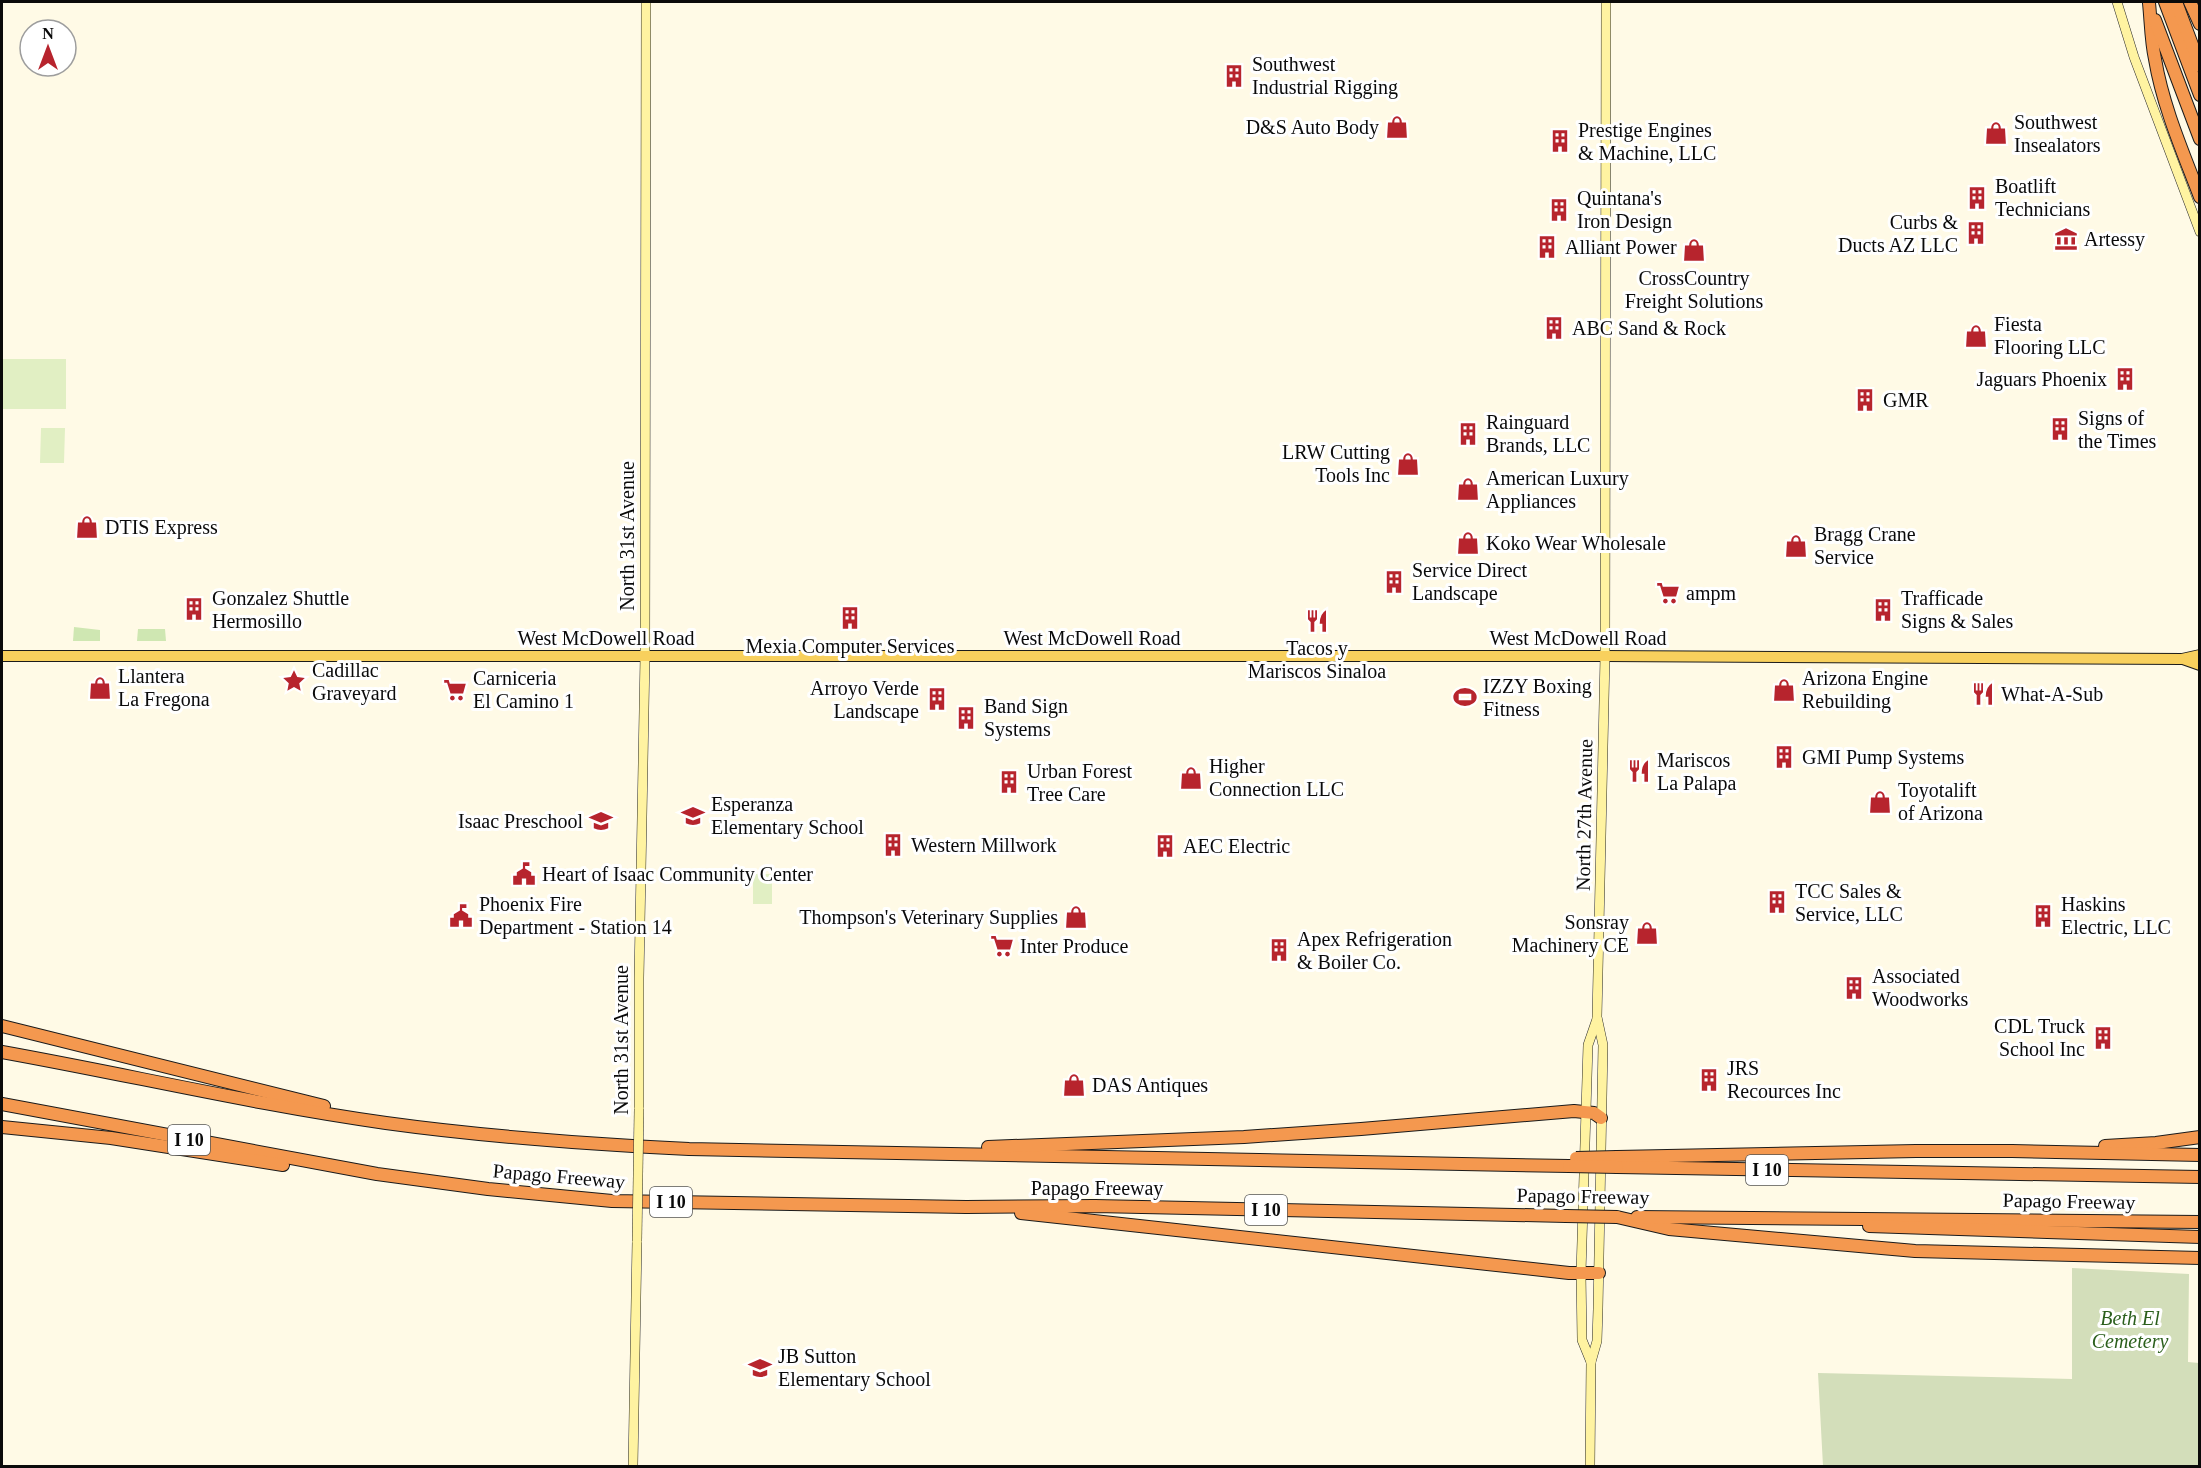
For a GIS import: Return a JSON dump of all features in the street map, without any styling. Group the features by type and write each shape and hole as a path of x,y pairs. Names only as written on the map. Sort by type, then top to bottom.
{"highway":[{"path":"2149,2 2199,139"},
{"path":"2149,2 2155,62 2175,131 2199,197"},
{"path":"2165,2 2199,95"},
{"path":"2176,2 2199,66"},
{"path":"2190,2 2199,24"},
{"path":"2,1026 197,1076 271,1091 386,1123"},
{"name":"Papago Freeway","path":"2,1052 206,1093 386,1123 548,1142 689,1149 1436,1162 1617,1162 1916,1173 2199,1177"},
{"name":"Papago Freeway","path":"2,1104 377,1174 612,1202 966,1207 1095,1206 1916,1222 2199,1222"},
{"path":"912,1153 1033,1144 1244,1137 1586,1111 1601,1118"},
{"path":"2,1127 111,1138 266,1164 377,1174"},
{"path":"2012,1151 2199,1137"},
{"path":"1617,1162 1916,1151 2199,1155"},
{"path":"966,1207 1581,1273 1599,1273"},
{"path":"1617,1216 1669,1229 1916,1251 2199,1258"},
{"path":"1916,1222 2199,1237"}],"main road":[{"name":"North 31st Avenue","path":"633,1467 645,656 646,2"},
{"name":"North 27th Avenue","path":"1590,1467 1591,1362 1597,1341 1603,1045 1597,1017 1605,656 1606,2"},
{"path":"2117,2 2134,57 2199,232"},
{"name":"West McDowell Road","path":"2,656 2182,658 2199,655"},
{"name":"West McDowell Road","path":"2182,658 2199,665"},
{"name":"North 27th Avenue","path":"1591,1362 1582,1340 1581,1273 1588,1045 1597,1017"}],"green space":[{"path":"2,359 66,359 66,409 2,409"},
{"path":"41,428 65,428 64,463 40,463"},
{"path":"74,627 100,630 100,641 73,641"},
{"path":"138,629 165,629 166,641 137,641"},
{"path":"753,874 772,874 772,904 753,904"},
{"name":"Beth El Cemetery","path":"2072,1268 2189,1274 2188,1362 2199,1363 2199,1466 1823,1466 1818,1373 2072,1379"}],"place":[{"name":"Southwest Industrial Rigging","path":"1234,76"},
{"name":"D&S Auto Body","path":"1397,127"},
{"name":"Southwest Insealators","path":"1996,133"},
{"name":"Prestige Engines & Machine, LLC","path":"1560,141"},
{"name":"Boatlift Technicians","path":"1977,198"},
{"name":"Quintana's Iron Design","path":"1559,210"},
{"name":"Curbs & Ducts AZ LLC","path":"1976,233"},
{"name":"Artessy","path":"2066,239"},
{"name":"Alliant Power","path":"1547,247"},
{"name":"CrossCountry Freight Solutions","path":"1694,250"},
{"name":"ABC Sand & Rock","path":"1554,328"},
{"name":"Fiesta Flooring LLC","path":"1976,336"},
{"name":"Jaguars Phoenix","path":"2125,379"},
{"name":"GMR","path":"1865,400"},
{"name":"Signs of the Times","path":"2060,429"},
{"name":"Rainguard Brands, LLC","path":"1468,434"},
{"name":"LRW Cutting Tools Inc","path":"1408,464"},
{"name":"American Luxury Appliances","path":"1468,489"},
{"name":"DTIS Express","path":"87,527"},
{"name":"Koko Wear Wholesale","path":"1468,543"},
{"name":"Bragg Crane Service","path":"1796,546"},
{"name":"Service Direct Landscape","path":"1394,582"},
{"name":"ampm","path":"1668,593"},
{"name":"Gonzalez Shuttle Hermosillo","path":"194,609"},
{"name":"Trafficade Signs & Sales","path":"1883,610"},
{"name":"Mexia Computer Services","path":"850,618"},
{"name":"Tacos y Mariscos Sinaloa","path":"1317,621"},
{"name":"Cadillac Graveyard","path":"294,681"},
{"name":"Llantera La Fregona","path":"100,688"},
{"name":"Carniceria El Camino 1","path":"455,690"},
{"name":"Arizona Engine Rebuilding","path":"1784,690"},
{"name":"What-A-Sub","path":"1983,694"},
{"name":"IZZY Boxing Fitness","path":"1465,697"},
{"name":"Arroyo Verde Landscape","path":"937,699"},
{"name":"Band Sign Systems","path":"966,718"},
{"name":"GMI Pump Systems","path":"1784,757"},
{"name":"Mariscos La Palapa","path":"1639,771"},
{"name":"Higher Connection LLC","path":"1191,778"},
{"name":"Urban Forest Tree Care","path":"1009,782"},
{"name":"Toyotalift of Arizona","path":"1880,802"},
{"name":"Esperanza Elementary School","path":"693,816"},
{"name":"Isaac Preschool","path":"601,821"},
{"name":"Western Millwork","path":"893,845"},
{"name":"AEC Electric","path":"1165,846"},
{"name":"Heart of Isaac Community Center","path":"524,874"},
{"name":"TCC Sales & Service, LLC","path":"1777,902"},
{"name":"Phoenix Fire Department - Station 14","path":"461,916"},
{"name":"Haskins Electric, LLC","path":"2043,916"},
{"name":"Thompson's Veterinary Supplies","path":"1076,917"},
{"name":"Sonsray Machinery CE","path":"1647,933"},
{"name":"Inter Produce","path":"1002,946"},
{"name":"Apex Refrigeration & Boiler Co.","path":"1279,950"},
{"name":"Associated Woodworks","path":"1854,988"},
{"name":"CDL Truck School Inc","path":"2103,1038"},
{"name":"JRS Recources Inc","path":"1709,1080"},
{"name":"DAS Antiques","path":"1074,1085"},
{"name":"JB Sutton Elementary School","path":"760,1368"}]}
